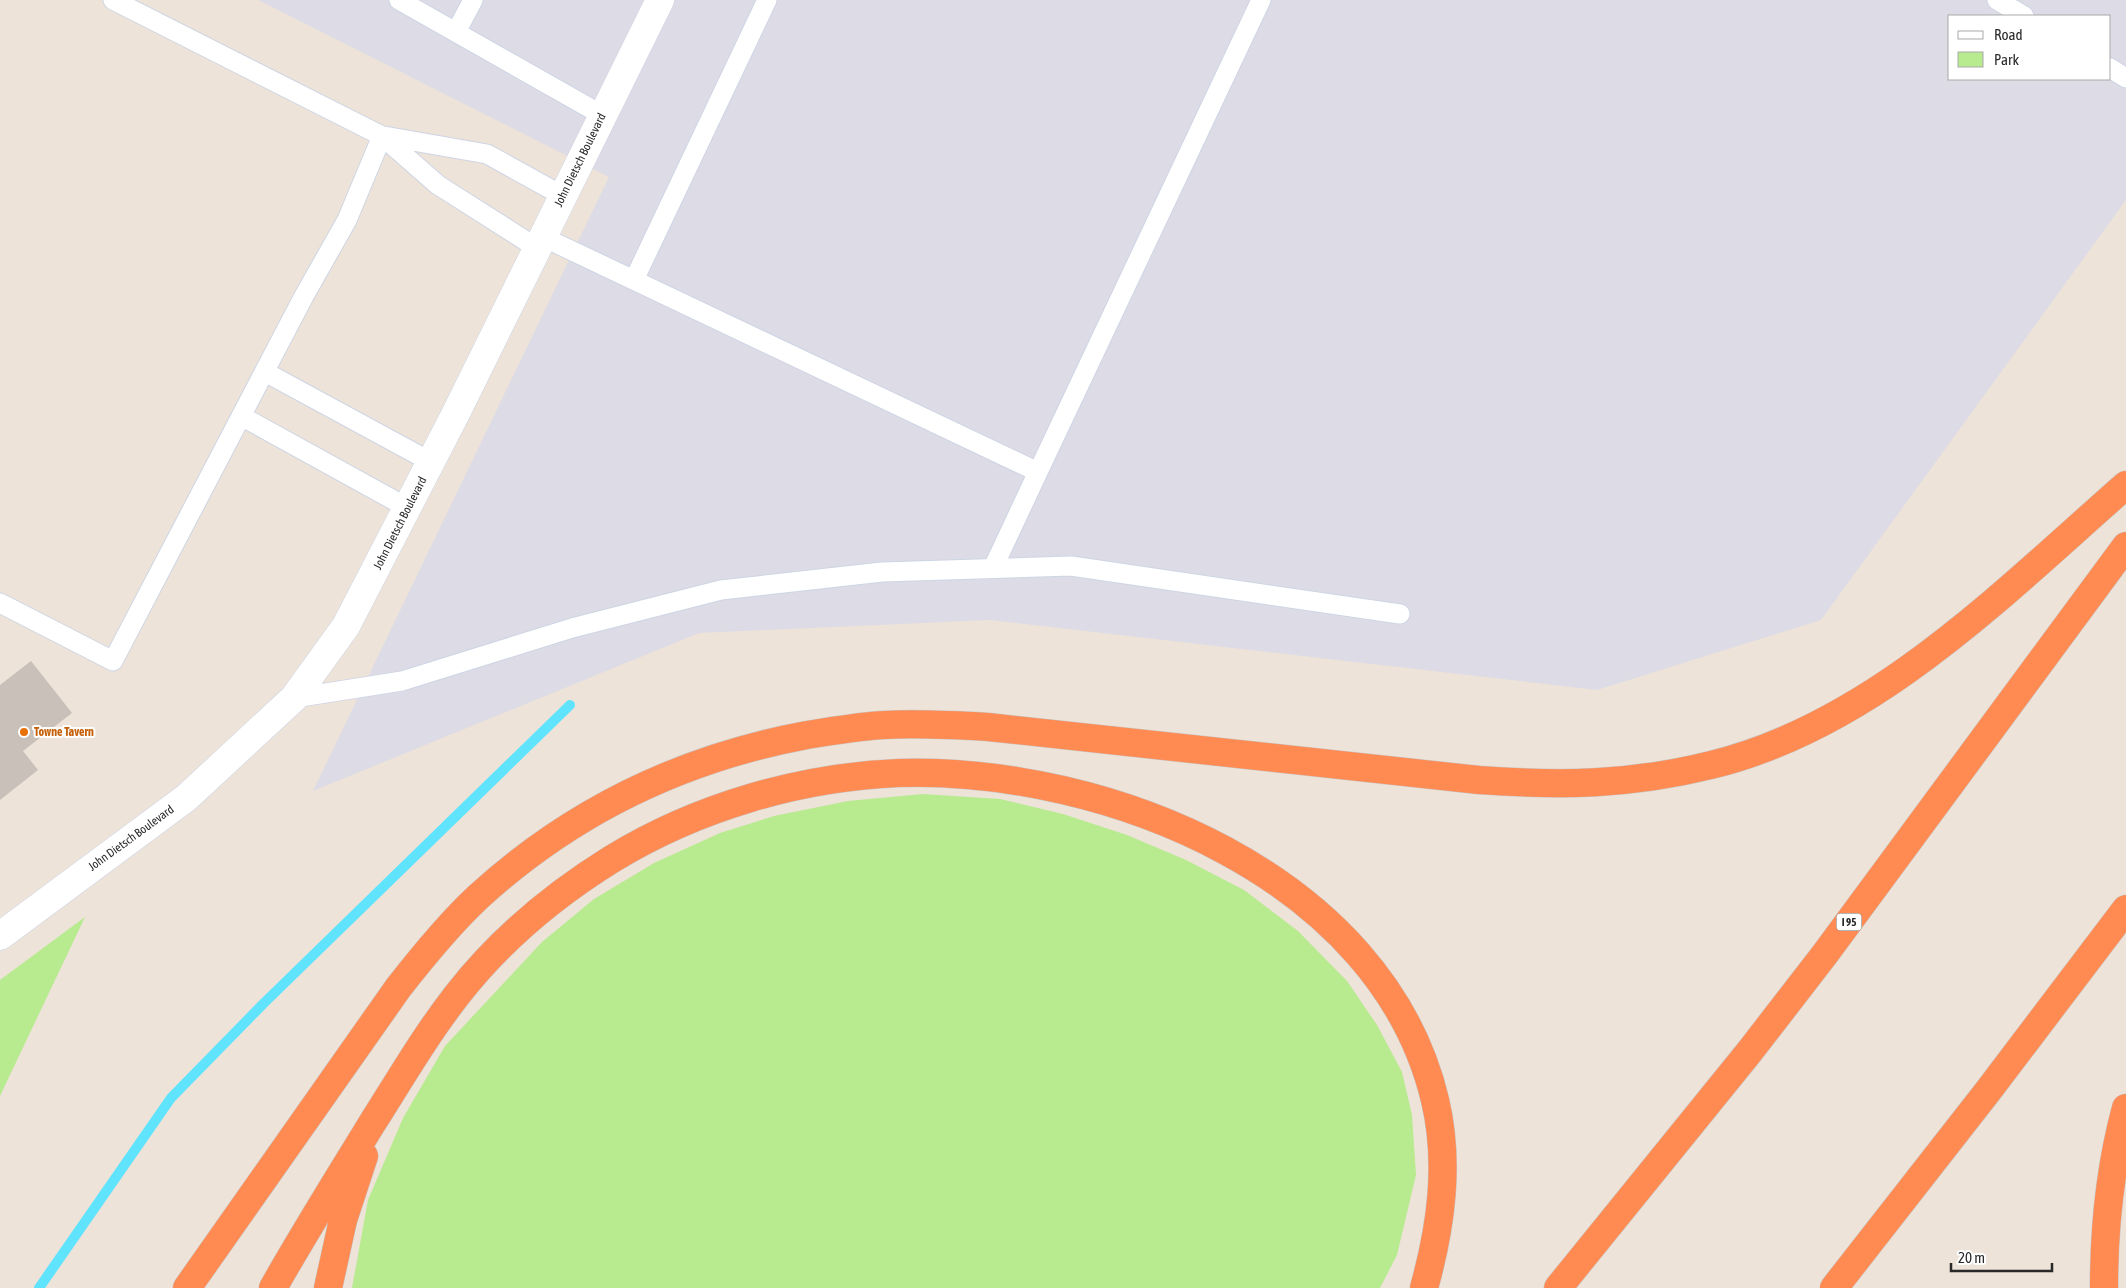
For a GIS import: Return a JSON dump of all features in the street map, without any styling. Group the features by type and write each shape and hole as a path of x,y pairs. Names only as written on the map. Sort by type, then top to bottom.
{"highway":[{"path":"189,1287 398,988 436,940 477,898 523,860 601,808 658,779 717,757 783,740 850,728 911,724 988,727 1469,779 1533,784 1611,782 1678,773 1729,760 1784,740 1818,724 1875,691 1970,620 2126,485"},
{"name":"I 95","path":"1558,1288 1750,1051 1825,954 2126,546"},
{"path":"273,1288 308,1225 441,1016 458,993 496,951 537,913 612,859 669,829 702,815 766,794 832,780 898,774 960,775 1006,779 1049,786 1125,806 1160,819 1226,851 1288,891 1316,914 1361,958 1379,980 1394,1003 1419,1051 1436,1102 1442,1158 1441,1204 1437,1238 1424,1288"},
{"path":"1834,1288 2000,1076 2126,909"},
{"path":"328,1288 343,1220 367,1147 383,1106"},
{"path":"2104,1288 2107,1215 2116,1154 2126,1108"}],"street":[{"name":"John Dietsch Boulevard","path":"0,936 186,798 294,698 346,626 408,508 660,0"}],"lane":[{"path":"113,0 382,136 438,185 540,242 634,280 1038,472"},
{"path":"399,0 602,115"},
{"path":"456,32 473,0"},
{"path":"634,280 767,0"},
{"path":"993,568 1261,0"},
{"path":"1997,0 2022,15"},
{"path":"2111,69 2126,78"},
{"path":"382,136 486,154 563,196"},
{"path":"0,603 113,661 304,296 347,220 382,136"},
{"path":"264,372 431,462"},
{"path":"241,416 408,508"},
{"path":"294,698 402,681 572,628 721,590 882,572 1071,566 1400,614"}],"shaded area":[{"path":"258,0 2126,0 2126,200 1821,620 1597,690 990,620 699,633 313,791 609,177"}],"green space":[{"path":"923,794 1000,799 1063,814 1127,835 1186,860 1244,890 1298,931 1347,981 1377,1025 1402,1072 1412,1115 1416,1175 1397,1255 1380,1288 352,1288 368,1200 403,1118 445,1046 542,942 594,899 654,863 720,833 774,816 848,801"},
{"path":"85,917 0,1096 0,980"}],"building":[{"name":"Towne Tavern","path":"31,661 72,713 23,751 38,770 0,800 0,685"}],"waterway":[{"path":"39,1288 171,1098 264,1003 570,705"}],"place":[{"name":"Towne Tavern","path":"24,732"}]}
